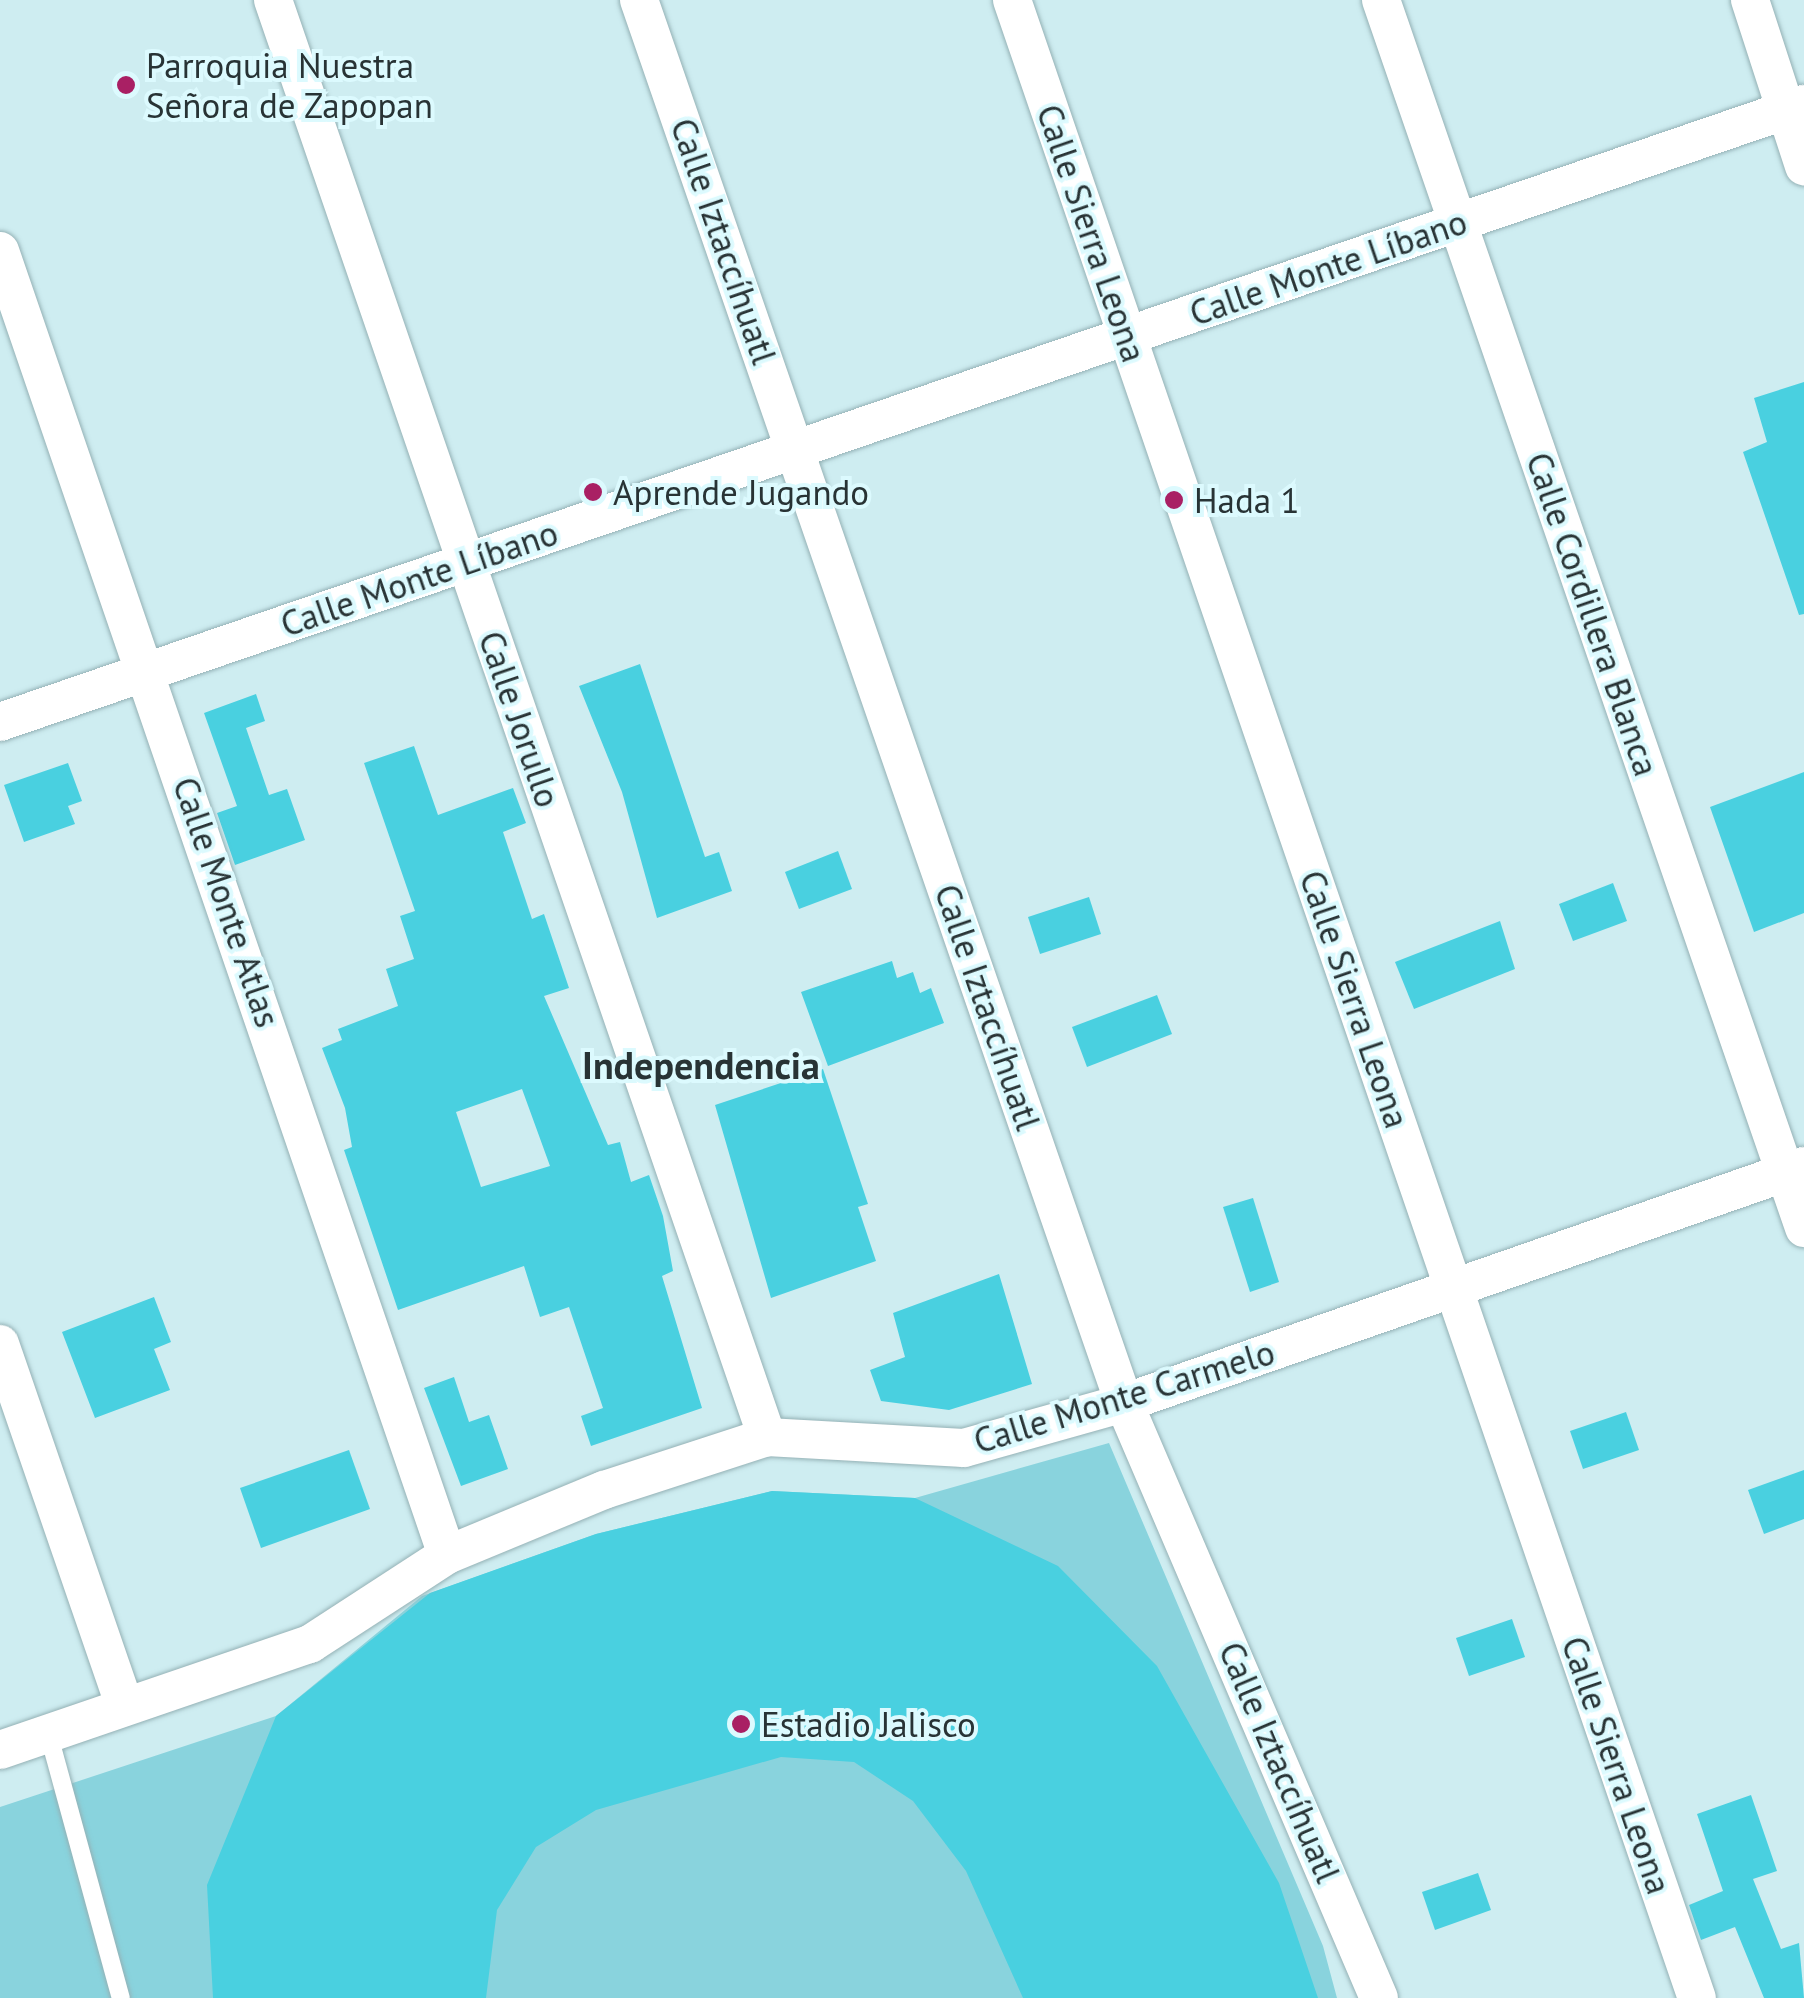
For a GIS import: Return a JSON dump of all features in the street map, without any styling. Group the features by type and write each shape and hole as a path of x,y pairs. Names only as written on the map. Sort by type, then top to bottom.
{"street":[{"name":"Calle Jorullo","path":"273,0 767,1438"},
{"name":"Calle Iztaccíhuatl","path":"639,0 1124,1403 1379,1998"},
{"name":"Calle Sierra Leona","path":"1012,0 1697,1998"},
{"name":"Calle Cordillera Blanca","path":"1381,0 1795,1170 1804,1228"},
{"path":"1750,0 1794,108 1804,166"},
{"name":"Calle Monte Líbano","path":"0,722 1794,108"},
{"name":"Calle Monte Atlas","path":"0,251 149,671 448,1555"},
{"name":"Calle Monte Carmelo","path":"0,1750 310,1644 448,1555 604,1490 767,1438 964,1448 1124,1403 1795,1170"},
{"path":"0,1344 125,1706"}],"lane":[{"path":"48,1732 121,1998"}],"shaded area":[{"name":"Estadio Jalisco","path":"1109,1443 1323,1946 1337,1998 0,1998 0,1807 276,1716 422,1596 596,1534 772,1491 915,1498"}],"building":[{"path":"1804,382 1804,614 1799,615 1743,452 1767,442 1754,398"},
{"path":"640,664 705,857 719,852 732,891 657,918 622,792 579,686"},
{"path":"256,694 265,721 246,728 269,795 287,789 305,840 235,865 217,813 237,806 204,713"},
{"path":"414,746 438,815 513,788 526,823 503,832 532,919 544,914 569,988 544,996 608,1145 620,1142 631,1182 649,1175 663,1216 673,1271 662,1276 702,1408 591,1446 581,1416 603,1408 569,1307 540,1317 524,1266 398,1310 344,1150 352,1147 345,1108 322,1048 342,1040 338,1029 398,1006 386,969 414,959 400,916 415,911 364,763","holes":["522,1089 550,1166 481,1187 456,1112"]},
{"path":"68,763 82,801 68,806 75,824 24,842 4,785"},
{"path":"1804,772 1804,913 1754,932 1710,807"},
{"path":"838,851 852,889 799,909 785,872"},
{"path":"1613,883 1627,921 1573,941 1559,904"},
{"path":"1089,897 1101,934 1040,954 1028,917"},
{"path":"1500,921 1515,969 1414,1009 1395,962"},
{"path":"892,961 897,978 913,972 920,993 931,988 944,1023 828,1066 801,992"},
{"path":"1157,995 1172,1034 1087,1067 1072,1027"},
{"path":"823,1069 868,1204 858,1207 876,1261 771,1298 715,1105"},
{"path":"1253,1198 1279,1282 1250,1292 1223,1207"},
{"path":"999,1274 1032,1384 949,1410 881,1401 870,1370 905,1357 893,1313"},
{"path":"154,1297 171,1342 154,1349 170,1390 95,1418 62,1332"},
{"path":"454,1377 469,1422 489,1415 508,1469 461,1486 424,1388"},
{"path":"1626,1412 1639,1450 1583,1469 1570,1431"},
{"path":"349,1450 370,1509 261,1548 240,1488"},
{"path":"1804,1470 1804,1519 1764,1534 1748,1490"},
{"name":"Estadio Jalisco","path":"772,1491 915,1498 1058,1566 1157,1666 1279,1883 1318,1998 1023,1998 966,1871 913,1801 854,1762 781,1757 596,1810 536,1847 497,1910 486,1998 213,1998 207,1885 276,1716 430,1593 596,1534"},
{"path":"1512,1619 1525,1657 1469,1676 1456,1638"},
{"path":"1751,1795 1777,1871 1753,1879 1781,1949 1799,1943 1804,1998 1764,1998 1735,1927 1701,1940 1689,1905 1723,1891 1697,1814"},
{"path":"1478,1873 1491,1910 1435,1930 1422,1892"}],"place":[{"name":"Parroquia Nuestra Señora de Zapopan","path":"126,85"},
{"name":"Aprende Jugando","path":"593,492"},
{"name":"Hada 1","path":"1174,500"},
{"name":"Estadio Jalisco","path":"741,1724"}],"district":[{"name":"Independencia","path":"701,1065"}]}
